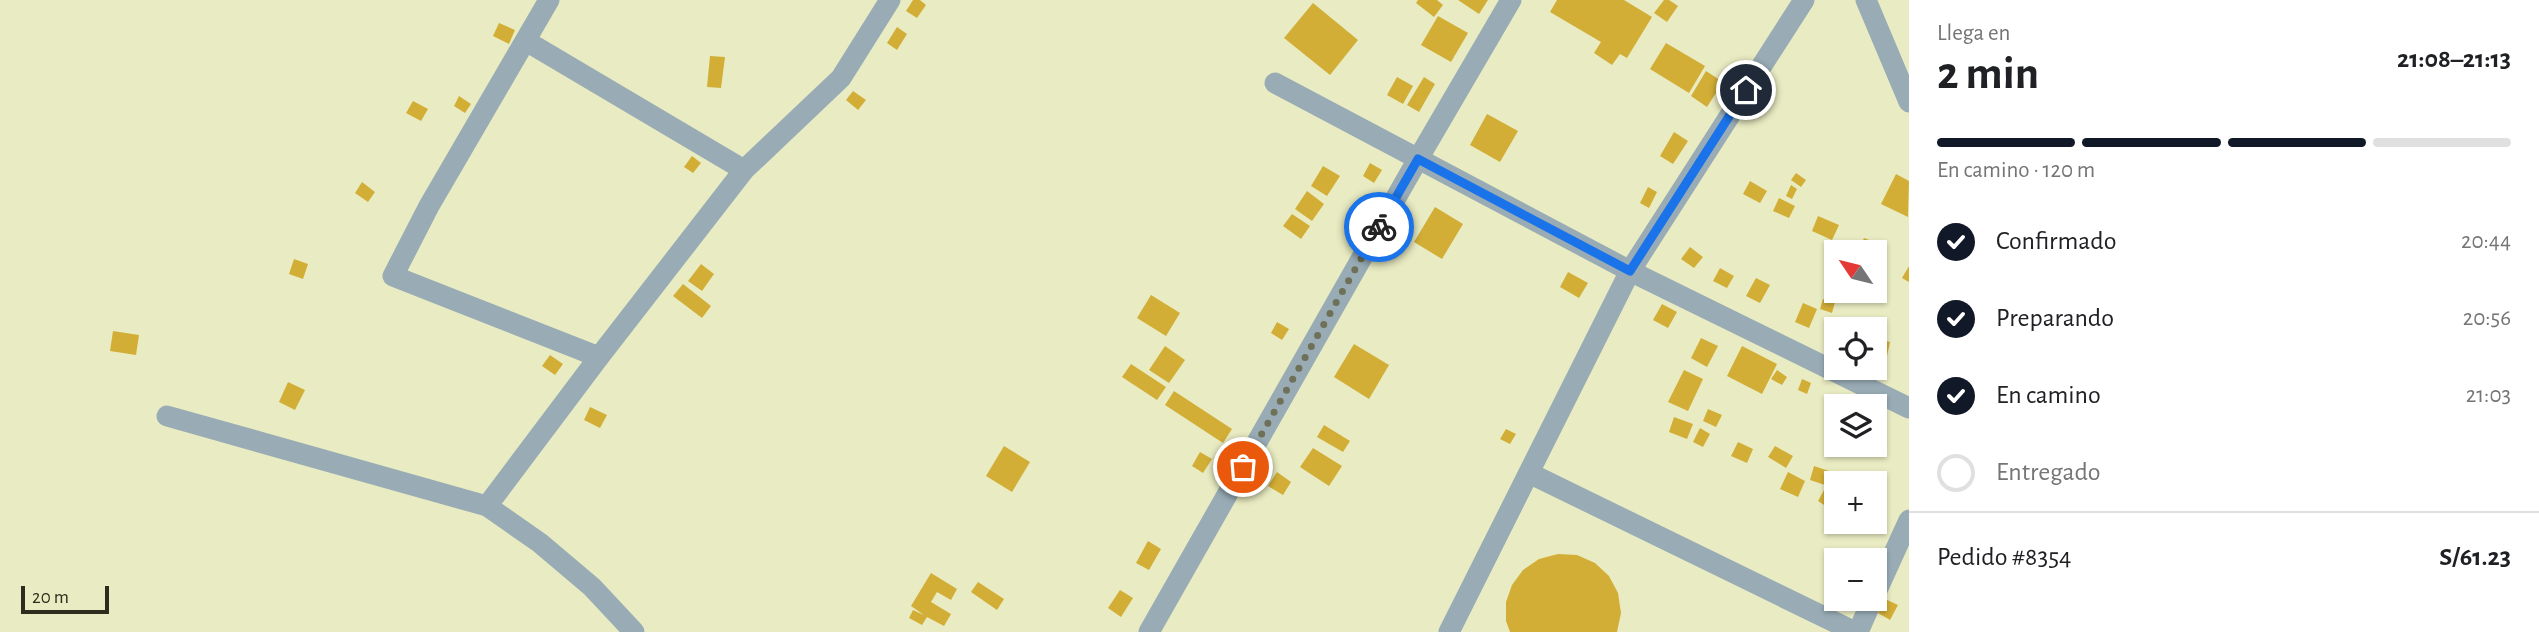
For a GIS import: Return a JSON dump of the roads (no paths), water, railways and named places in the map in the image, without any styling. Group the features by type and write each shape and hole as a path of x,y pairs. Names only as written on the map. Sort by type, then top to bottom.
{"street":[{"path":"549,0 429,206 393,276 599,357"},
{"path":"488,506 744,170 841,78 890,0"},
{"path":"1149,632 1511,0"},
{"path":"1449,632 1630,271 1804,0"},
{"path":"1866,0 1909,102"},
{"path":"526,41 744,170"},
{"path":"1275,83 1630,271 1909,408"},
{"path":"167,416 488,506 540,543 592,587 634,632"},
{"path":"1529,473 1857,632 1868,611"},
{"path":"1887,569 1909,520"}]}
